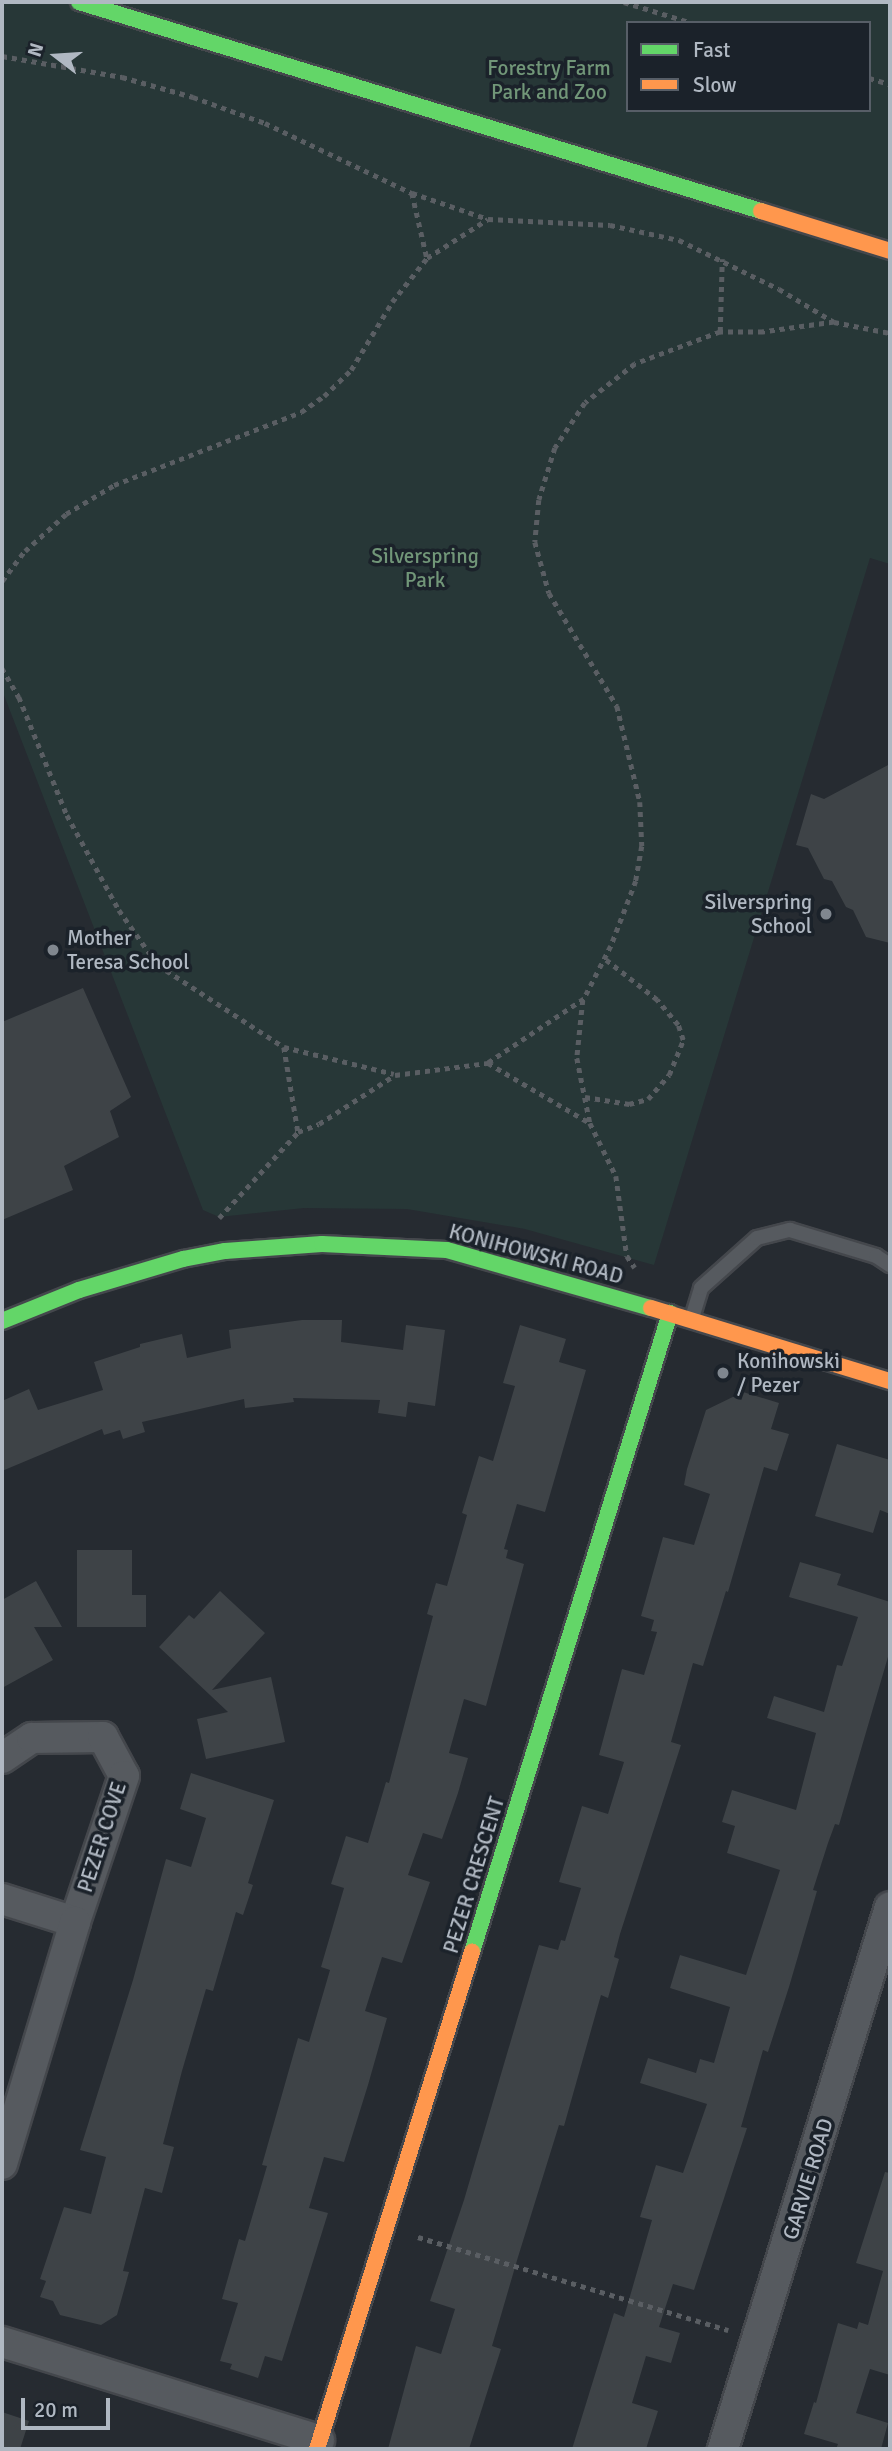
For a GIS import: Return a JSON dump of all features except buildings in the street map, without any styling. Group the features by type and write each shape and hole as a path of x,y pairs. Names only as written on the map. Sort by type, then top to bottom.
{"street":[{"path":"79,2 890,251"},
{"name":"KONIHOWSKI ROAD","path":"2,1321 79,1290 183,1259 225,1251 323,1244 447,1250 638,1303 890,1381"},
{"name":"PEZER CRESCENT","path":"318,2445 670,1313"},
{"name":"PEZER COVE","path":"2,1758 32,1738 103,1737 124,1776 75,1922 2,2164"},
{"name":"PEZER COVE","path":"2,1899 75,1922"},
{"name":"GARVIE ROAD","path":"723,2449 890,1907"},
{"path":"2,2343 318,2445"}],"lane":[{"path":"692,1319 701,1288 757,1238 790,1230 876,1256 890,1265"}],"path":[{"path":"624,2 686,21"},
{"path":"2,55 122,77 192,97 265,122 412,192 488,219 610,225 679,240 722,259 834,322 890,333"},
{"path":"871,79 890,84"},
{"path":"412,192 427,258"},
{"path":"2,581 4,574 25,551 66,514 114,485 301,412 324,396 351,370 392,302 427,258 488,219"},
{"path":"720,332 722,259"},
{"path":"638,1303 645,1284 627,1256 616,1176 590,1124 577,1058 584,999 606,960 636,881 642,846 640,802 617,706 549,593 536,542 539,500 555,448 585,403 635,364 720,332 763,332 834,322"},
{"path":"2,668 19,697 67,815 119,910 158,965 284,1047 395,1075 488,1063 584,999"},
{"path":"585,1097 629,1104 648,1098 669,1076 683,1040 678,1025 657,1000 606,960"},
{"path":"284,1047 298,1132"},
{"path":"488,1063 590,1124"},
{"path":"219,1222 219,1217 298,1132 319,1124 395,1075"},
{"path":"412,2235 724,2329"}],"green space":[{"name":"Silverspring Park","path":"2,2 890,2 890,564 870,558 654,1265 525,1229 407,1209 304,1208 219,1217 203,1210 2,690"}],"traffic: fast":[{"path":"79,2 761,211"},
{"path":"2,1321 79,1290 183,1259 225,1251 322,1244 447,1250 651,1308"},
{"path":"472,1952 670,1313"}],"traffic: slow":[{"path":"761,211 890,251"},
{"path":"651,1308 890,1381"},
{"path":"317,2449 472,1952"}],"place":[{"name":"Silverspring School","path":"826,914"},
{"name":"Mother Teresa School","path":"53,950"},
{"name":"Konihowski / Pezer","path":"723,1373"}],"park label":[{"name":"Forestry Farm Park and Zoo","path":"549,80"}]}
